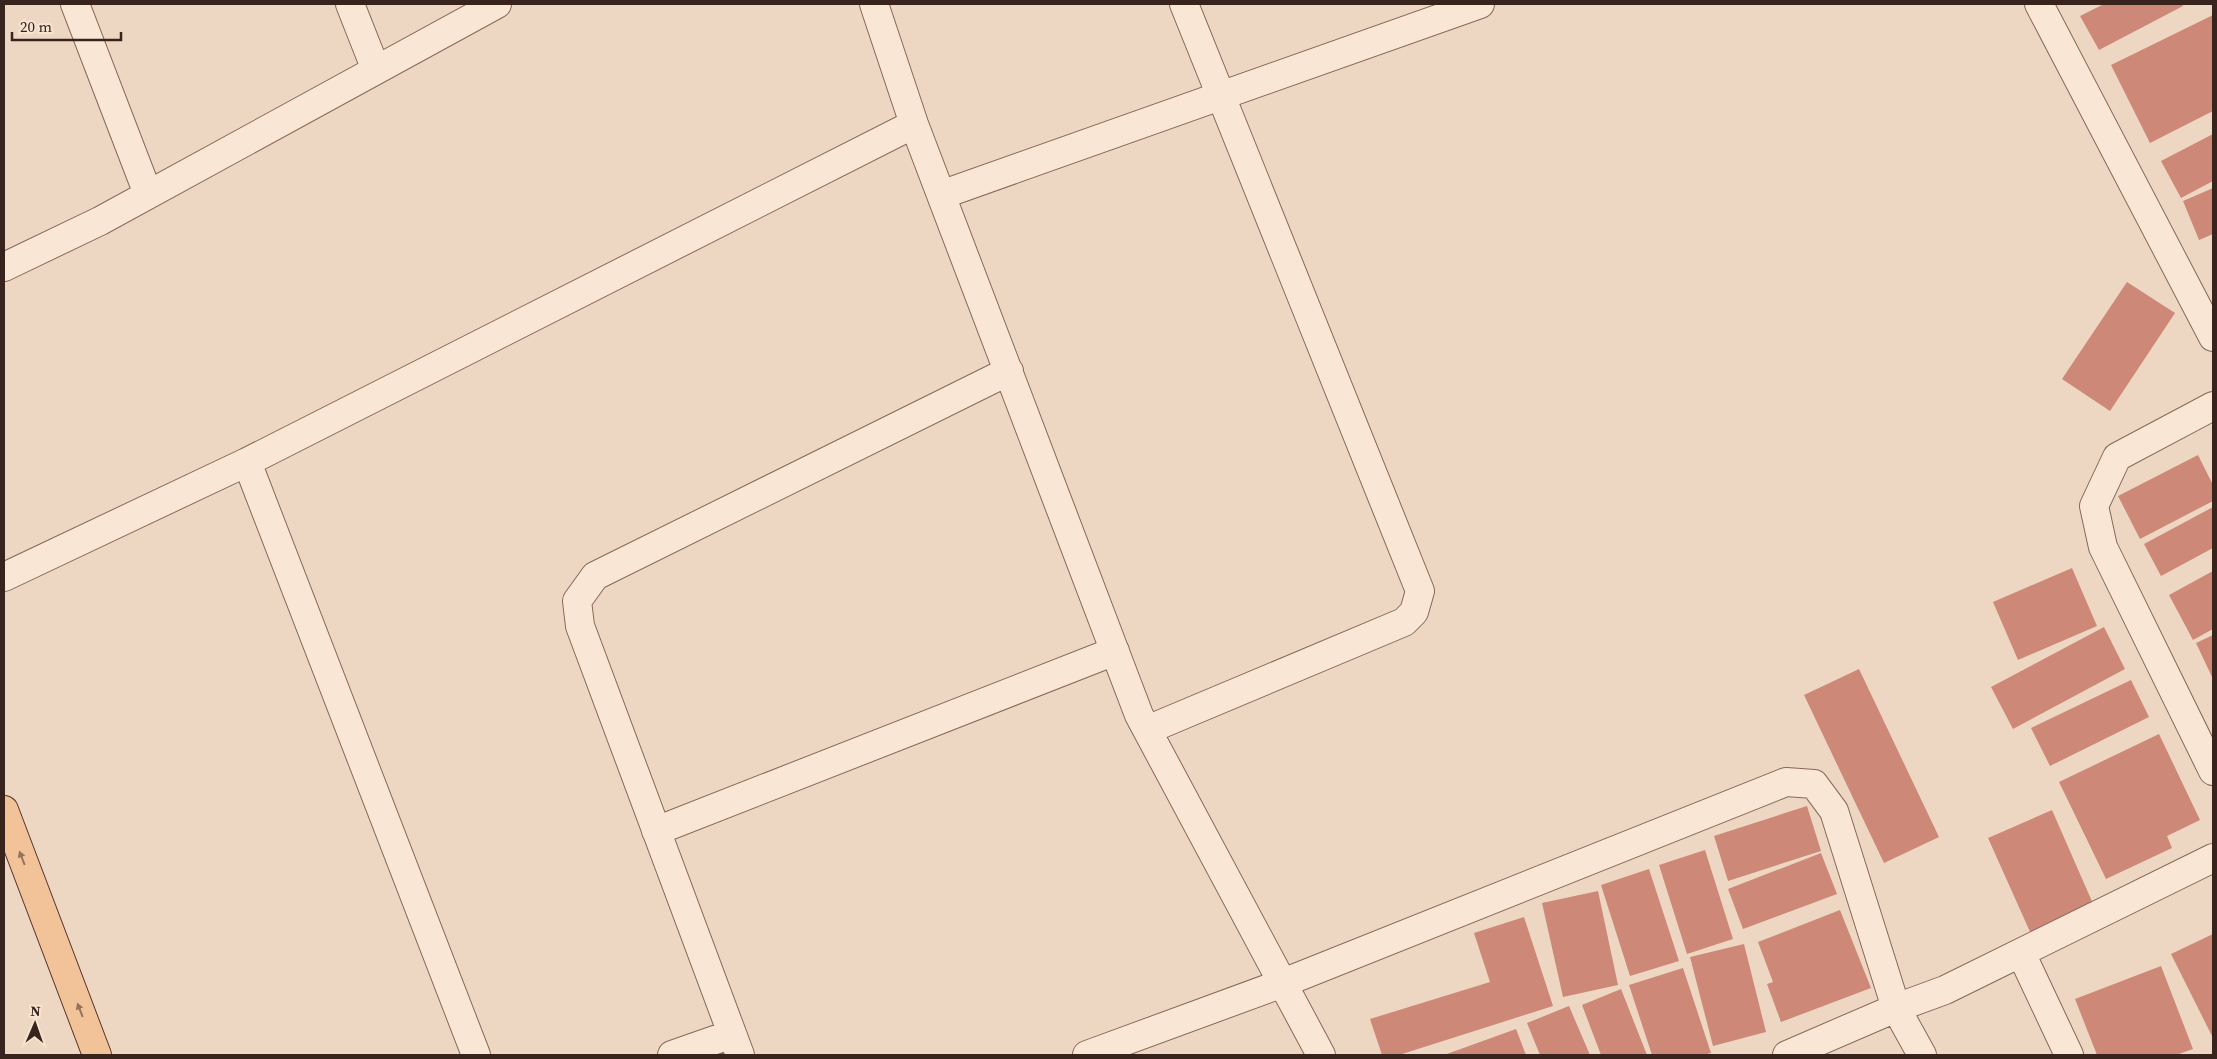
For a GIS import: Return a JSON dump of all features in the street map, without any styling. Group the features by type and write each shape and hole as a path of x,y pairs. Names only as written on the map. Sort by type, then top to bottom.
{"main road":[{"path":"4,810 97,1055"}],"street":[{"path":"75,4 148,194"},
{"path":"350,4 376,70"},
{"path":"4,267 100,221 498,4"},
{"path":"874,4 914,124 1115,652 1147,730 1321,1055"},
{"path":"1147,730 1404,622 1414,612 1420,591 1184,4"},
{"path":"941,195 1480,4"},
{"path":"2039,4 2213,337"},
{"path":"4,577 248,462 914,124"},
{"path":"672,1055 736,1044 580,626 577,601 595,576 1009,371"},
{"path":"2213,406 2117,457 2094,506 2103,547 2213,771"},
{"path":"248,462 476,1055"},
{"path":"656,830 1115,652"},
{"path":"1087,1055 1283,983 1786,782 1814,784 1834,811 1896,1008 1922,1055"},
{"path":"1786,1055 1896,1008 1945,990 2213,858"},
{"path":"2020,952 2069,1055"}],"building":[{"path":"2104,4 2182,4 2183,6 2099,50 2080,16"},
{"path":"2213,15 2213,111 2150,143 2111,65"},
{"path":"2213,134 2213,181 2181,198 2161,161"},
{"path":"2213,188 2213,234 2199,240 2183,201"},
{"path":"2127,282 2175,313 2110,411 2062,379"},
{"path":"2198,455 2213,485 2213,501 2140,539 2118,496"},
{"path":"2213,507 2213,548 2161,576 2144,544"},
{"path":"2072,568 2097,626 2018,660 1993,602"},
{"path":"2213,571 2213,629 2193,640 2169,595"},
{"path":"2104,627 2125,669 2013,729 1991,687"},
{"path":"2213,635 2213,679 2196,643"},
{"path":"1859,669 1939,837 1884,863 1804,695"},
{"path":"2131,680 2149,717 2050,766 2031,728"},
{"path":"2159,734 2200,820 2167,836 2172,848 2106,879 2059,782"},
{"path":"1807,806 1821,851 1728,881 1714,836"},
{"path":"2052,810 2094,906 2031,934 1988,838"},
{"path":"1705,850 1733,939 1687,954 1659,865"},
{"path":"1821,853 1837,894 1743,929 1728,889"},
{"path":"1649,869 1679,961 1630,976 1601,885"},
{"path":"1598,891 1618,985 1563,997 1542,903"},
{"path":"1840,910 1871,988 1781,1022 1767,984 1773,982 1758,942"},
{"path":"1524,917 1553,1006 1399,1055 1382,1055 1370,1019 1490,982 1474,933"},
{"path":"2213,934 2213,1038 2171,954"},
{"path":"1744,944 1766,1032 1713,1046 1690,957"},
{"path":"2161,966 2193,1049 2176,1055 2097,1055 2075,999"},
{"path":"1683,968 1711,1053 1703,1055 1652,1055 1629,985"},
{"path":"1621,989 1647,1055 1601,1055 1582,1005"},
{"path":"1569,1006 1590,1055 1540,1055 1527,1023"},
{"path":"1516,1029 1526,1055 1444,1055"}]}
